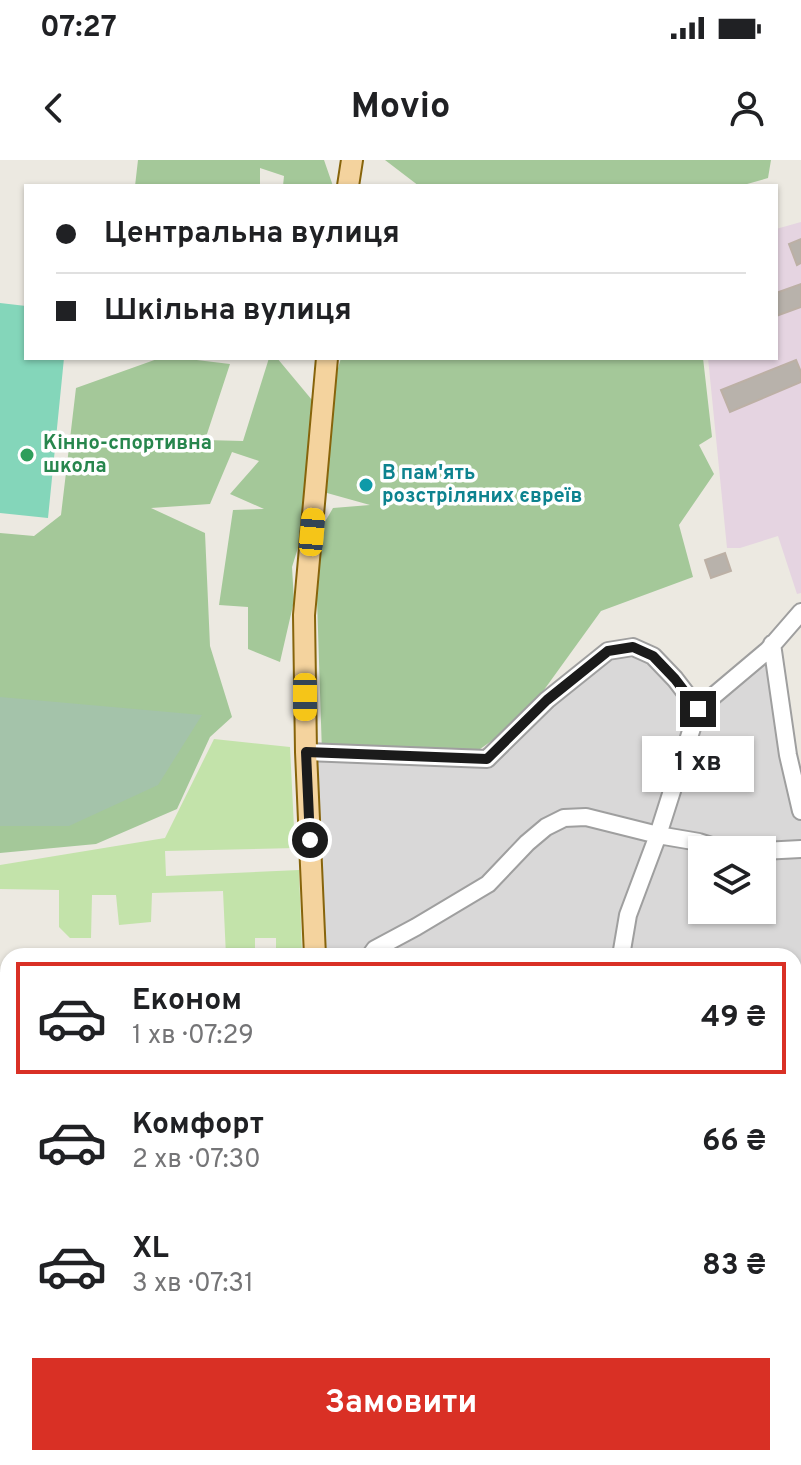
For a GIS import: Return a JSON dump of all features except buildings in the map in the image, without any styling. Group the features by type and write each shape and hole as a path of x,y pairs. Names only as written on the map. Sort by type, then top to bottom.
{"main road":[{"path":"348,184 352,160"},
{"path":"315,948 304,615 327,360"}],"street":[{"path":"622,948 628,915 658,835 698,709 772,644 801,612"},
{"path":"772,644 788,755 801,811"},
{"path":"306,752 487,759 547,700 608,651 633,647 653,656 698,709"},
{"path":"377,948 488,884 527,843 546,827 564,818 586,817 688,840"},
{"path":"776,850 801,849"}],"shaded area":[{"path":"138,160 324,160 332,184 283,184 284,176 260,168 260,184 135,184"},
{"path":"385,160 771,160 768,178 747,184 416,184"},
{"path":"801,222 801,593 797,594 778,536 740,548 727,548 708,360 778,360 778,228"},
{"path":"154,360 230,364 205,440 243,441 268,360 279,360 312,400 301,538 292,567 294,601 280,662 248,649 248,607 219,605 233,510 264,509 230,494 259,461 232,452 210,504 151,508 205,533 210,646 232,717 210,737 177,809 96,844 0,853 0,533 34,536 61,515 76,388"},
{"path":"340,360 703,360 712,437 699,445 714,474 679,525 693,577 601,611 523,719 463,761 322,753 315,539 333,508 370,505 327,493 327,406"},
{"path":"633,647 698,709 768,650 801,811 801,948 315,948 306,752 487,758 608,651"},
{"path":"0,697 202,715 158,785 69,826 0,826"}],"green space":[{"name":"Кінно-спортивна школа","path":"0,303 24,306 24,360 64,360 48,518 0,513"},
{"path":"214,739 290,747 295,848 165,851 166,876 299,870 302,948 276,948 276,938 255,938 255,948 226,948 223,891 152,893 151,922 119,925 116,895 92,895 91,938 70,938 59,927 59,890 0,889 0,865 165,838"}],"place":[{"name":"Кінно-спортивна школа","path":"27,455"},
{"name":"В пам'ять розстріляних євреїв","path":"366,485"}],"route":[{"path":"310,840 306,752 487,759 547,700 608,651 633,647 653,656 698,709"}]}
